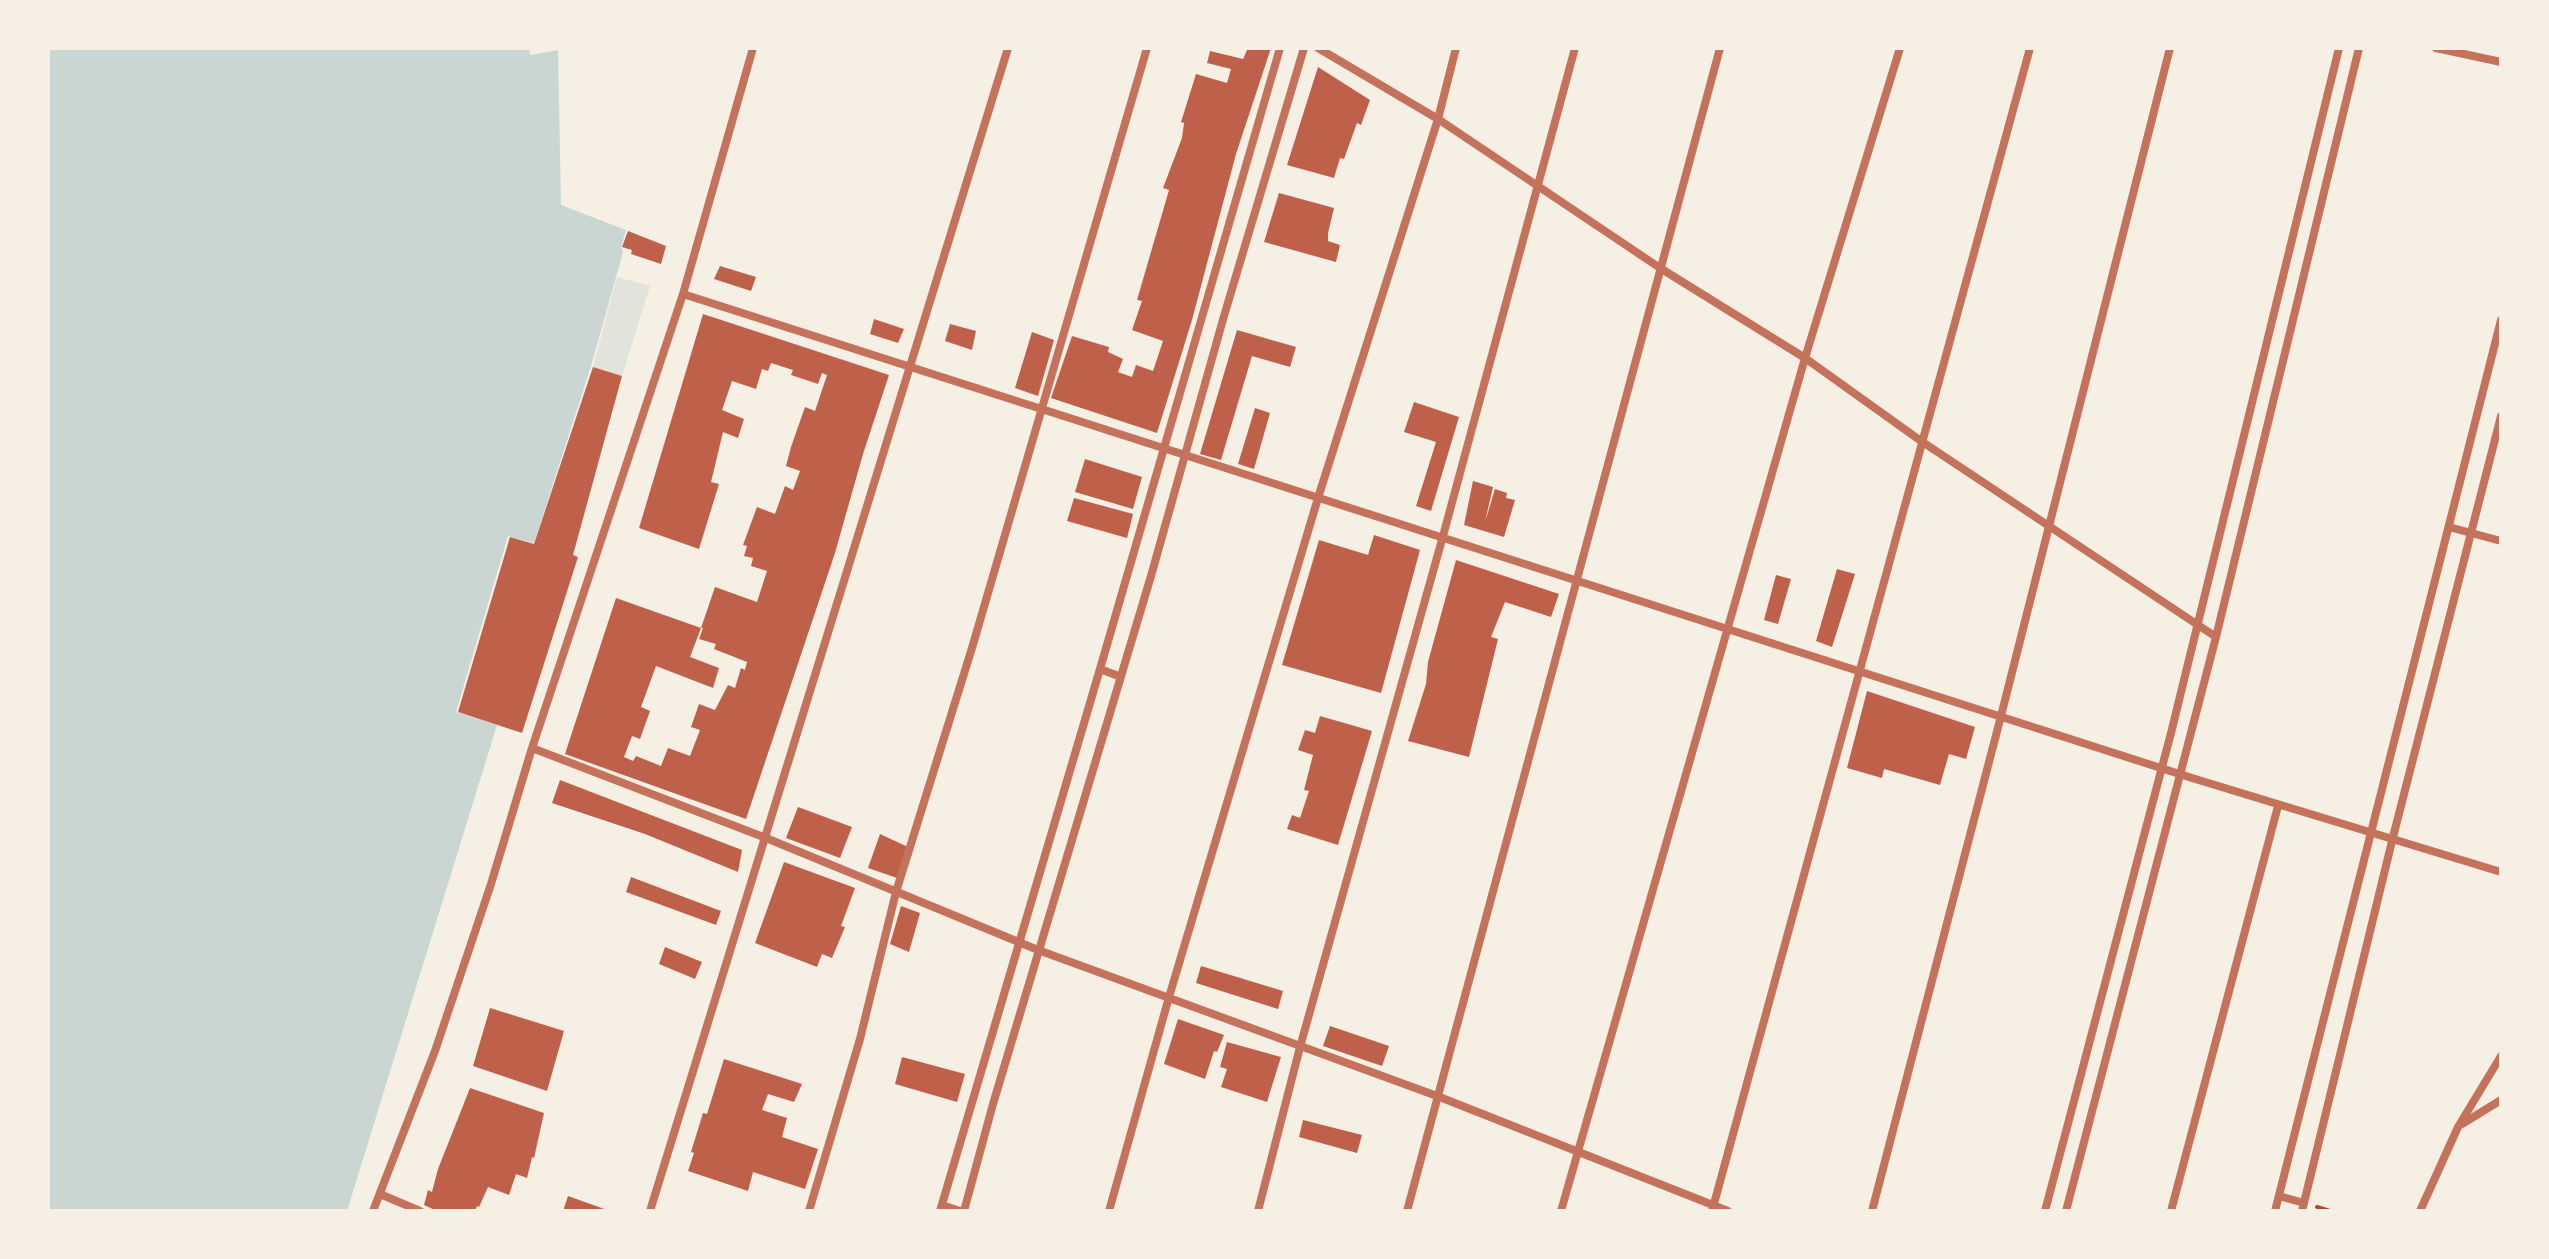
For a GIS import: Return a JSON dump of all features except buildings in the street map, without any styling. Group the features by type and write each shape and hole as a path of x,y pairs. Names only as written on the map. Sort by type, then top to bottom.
{"street":[{"path":"373,1211 435,1051 491,884 532,748 683,294 753,48"},
{"path":"650,1211 1008,48"},
{"path":"809,1211 860,1039 896,892 972,648 1147,48"},
{"path":"1280,48 1206,310 941,1208 962,1211 1304,48"},
{"path":"1318,48 1438,119 1660,268 1805,358 1921,441 2216,637"},
{"path":"1109,1211 1169,997 1318,498 1438,119 1456,48"},
{"path":"1258,1211 1300,1047 1575,48"},
{"path":"1407,1211 1720,48"},
{"path":"1561,1211 1805,358 1900,48"},
{"path":"1713,1208 2030,48"},
{"path":"1872,1211 2170,48"},
{"path":"2045,1211 2161,768 2339,48"},
{"path":"2066,1211 2216,637 2359,48"},
{"path":"2436,48 2501,62"},
{"path":"1241,187 1261,193"},
{"path":"683,294 2278,806 2370,830 2501,872"},
{"path":"1206,310 1224,316"},
{"path":"2275,1211 2501,320"},
{"path":"2279,1196 2303,1207 2393,837 2501,416"},
{"path":"2449,527 2501,541"},
{"path":"1100,669 1121,677"},
{"path":"532,748 766,838 1038,950 1437,1096 1713,1208 1728,1211"},
{"path":"2171,1211 2278,806"},
{"path":"2420,1211 2458,1127 2501,1056"},
{"path":"981,1070 1001,1075"},
{"path":"2458,1127 2501,1100"},
{"path":"380,1194 420,1211"}],"shaded area":[{"path":"48,48 529,48 530,55 558,50 561,205 626,230 621,247 623,252 591,366 534,543 508,536 456,712 497,725 347,1211 48,1211"},
{"path":"617,277 650,286 622,376 593,367"}]}
